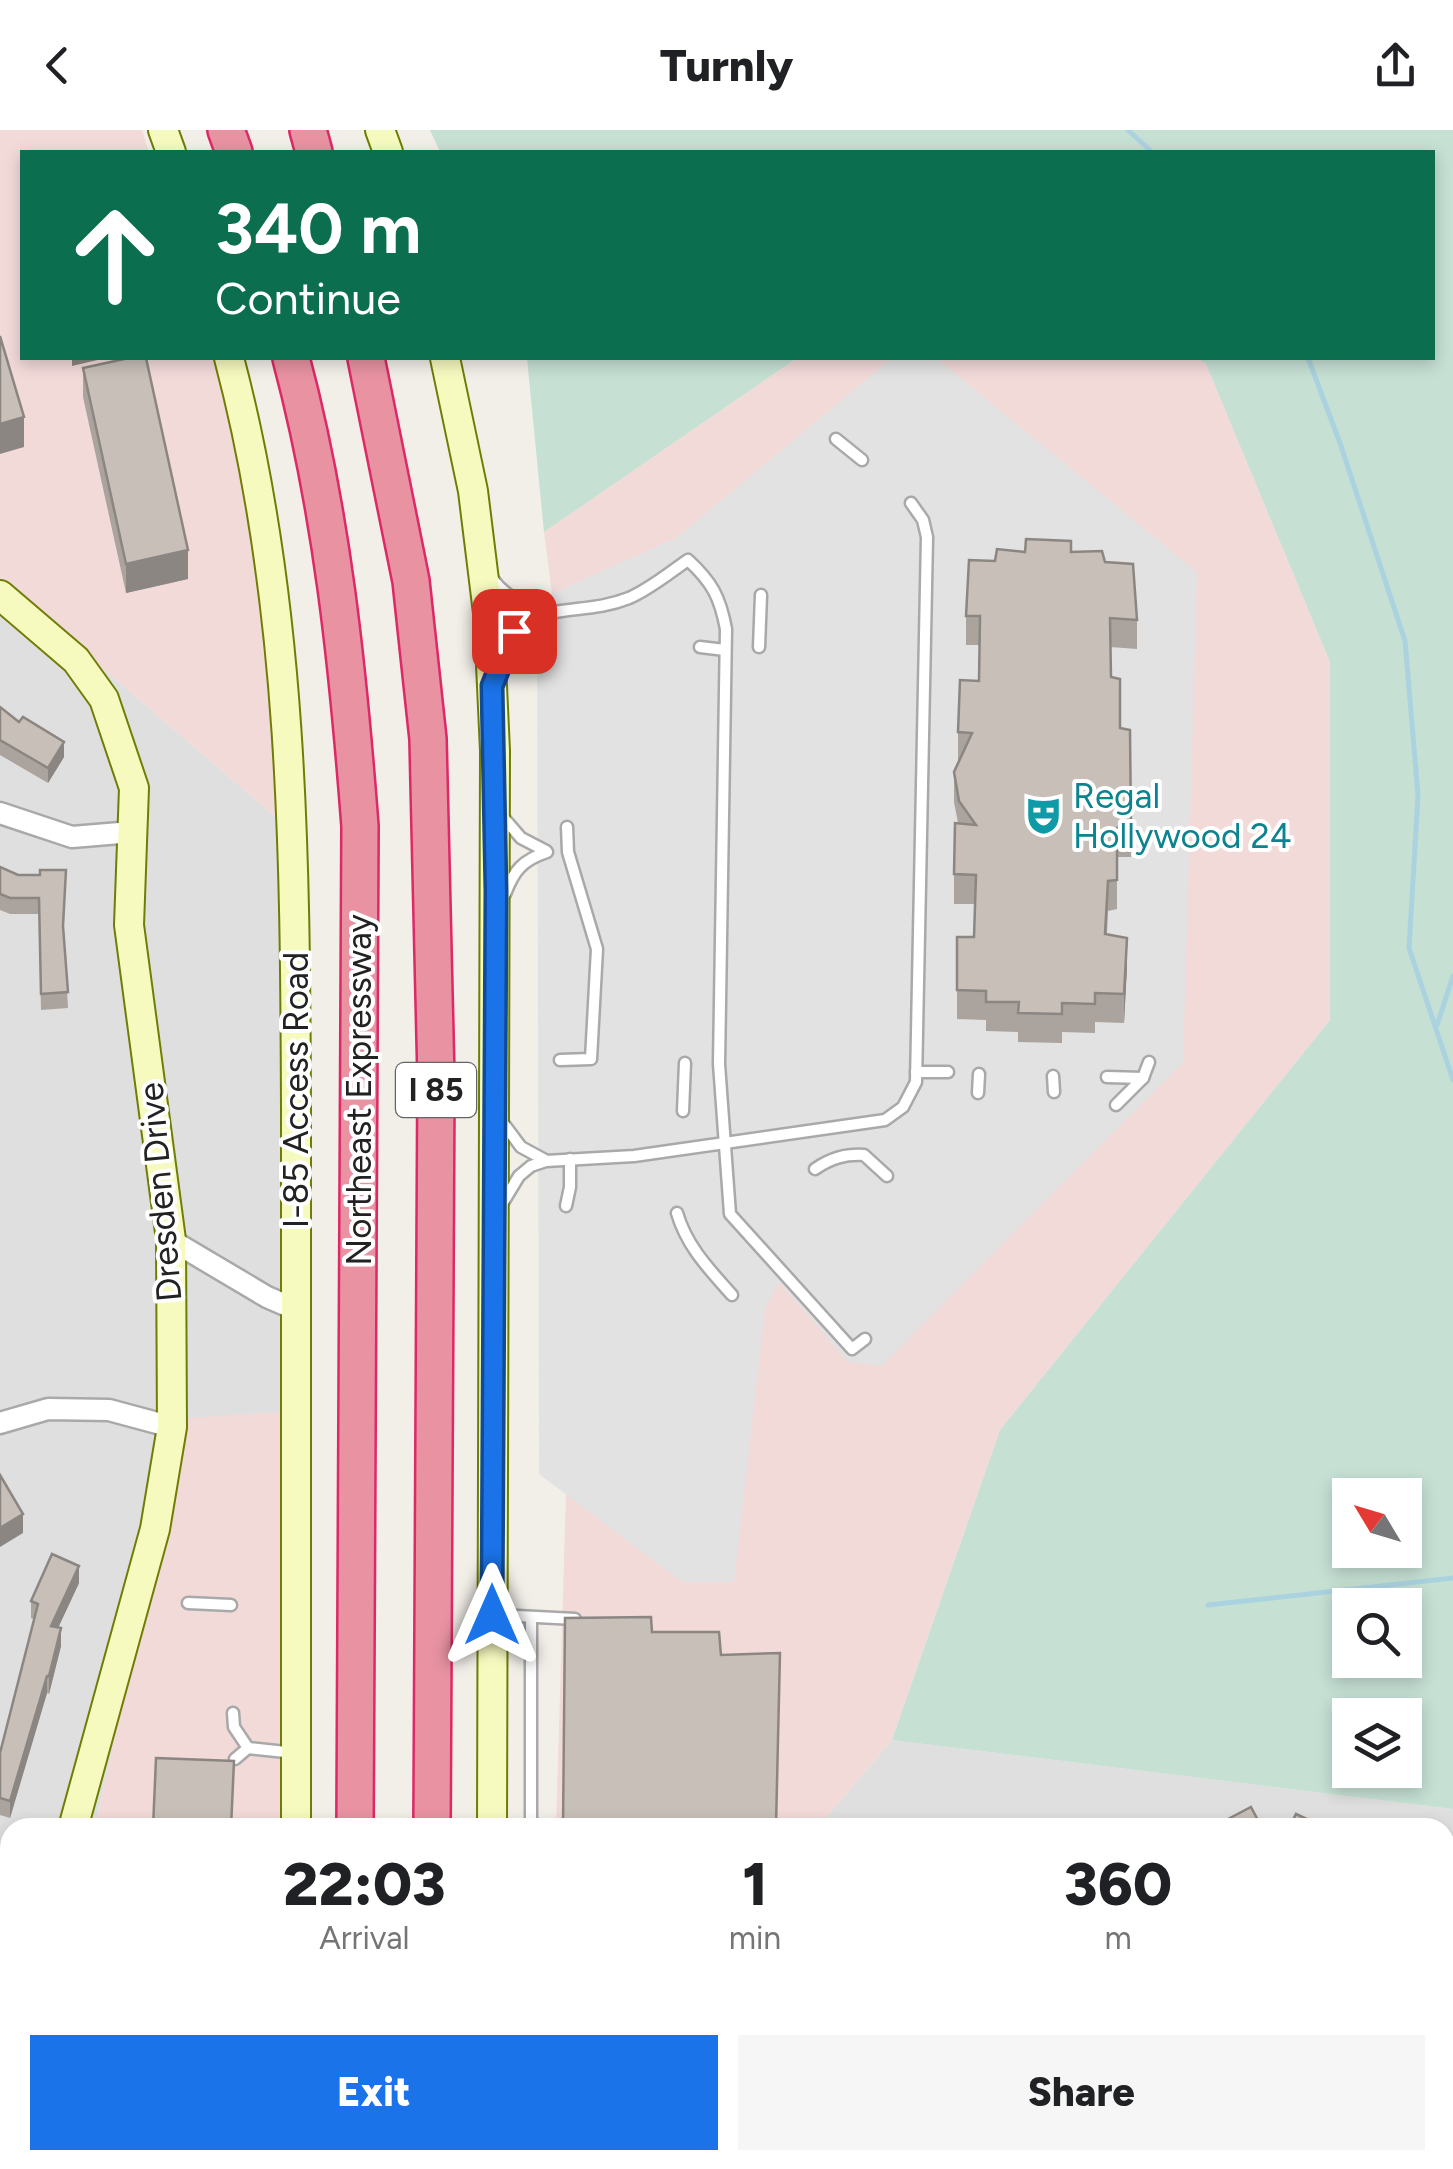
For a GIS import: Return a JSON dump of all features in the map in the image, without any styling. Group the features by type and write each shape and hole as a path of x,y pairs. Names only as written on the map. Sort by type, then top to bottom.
{"highway":[{"name":"Northeast Expressway","path":"292,360 330,538 349,686 360,826 355,1818"},
{"name":"Northeast Expressway","path":"366,360 410,581 428,739 436,1079 432,1818"}],"main road":[{"name":"I-85 Access Road","path":"230,360 259,497 289,731 296,891 296,1818"},
{"path":"445,360 482,562 496,806 492,1818"},
{"name":"Dresden Drive","path":"0,596 76,660 104,700 134,788 129,925 171,1240 172,1427 155,1529 76,1818"}],"street":[{"path":"0,814 72,837 132,832"},
{"path":"171,1240 267,1298 297,1310"},
{"path":"0,1424 48,1409 64,1409 109,1410 172,1427"}],"lane":[{"path":"836,439 862,460"},
{"path":"494,1222 519,1176 546,1160 634,1156 885,1120 903,1106 916,1082 927,537 911,503"},
{"path":"492,686 514,631 524,622 630,597 688,560 708,579 720,598 725,650 719,1064 730,1214 852,1349 864,1338"},
{"path":"482,562 505,593 549,614"},
{"path":"758,647 761,595"},
{"path":"700,647 725,650"},
{"path":"496,806 521,838 548,852 528,858 519,866 496,923"},
{"path":"560,1060 592,1060 597,949 568,852 568,826"},
{"path":"1116,1104 1142,1078 1149,1062"},
{"path":"684,1111 685,1063"},
{"path":"916,1072 948,1072"},
{"path":"978,1093 979,1074"},
{"path":"1053,1076 1054,1092"},
{"path":"1107,1077 1142,1078"},
{"path":"494,1107 513,1139 529,1153 546,1160"},
{"path":"815,1169 827,1160 848,1154 864,1155 887,1176"},
{"path":"566,1206 570,1160"},
{"path":"676,1212 682,1232 699,1258 732,1296"},
{"path":"188,1602 231,1604"},
{"path":"492,1615 583,1619"},
{"path":"531,1617 531,1818"},
{"path":"233,1714 234,1727 248,1748"},
{"path":"235,1758 248,1748 296,1753"}],"shaded area":[{"path":"0,130 142,130 148,150 20,150 20,360 221,360 263,493 279,820 93,660 0,598"},
{"name":"Regal Hollywood 24","path":"794,360 1200,360 1206,364 1330,662 1330,1020 1000,1430 892,1740 826,1818 556,1818 575,1194 559,646 544,532"},
{"name":"Regal Hollywood 24","path":"890,360 938,360 1197,572 1183,1063 881,1366 848,1362 779,1282 765,1308 734,1582 682,1582 539,1474 537,600 676,538"},
{"path":"0,598 93,660 279,820 302,1410 111,1756 97,1818 0,1818"},
{"path":"302,1410 297,1818 97,1818 111,1756 165,1420"},
{"path":"892,1740 1453,1809 1453,1818 826,1818"}],"green space":[{"path":"430,130 1453,130 1453,1809 892,1740 1000,1430 1330,1020 1330,662 1206,364 1200,360 1435,360 1435,150 439,150"},
{"path":"527,360 794,360 544,532"}],"building":[{"path":"0,336 24,417 0,424"},
{"path":"120,360 146,360 188,550 126,564 83,368"},
{"name":"Regal Hollywood 24","path":"1026,539 1071,541 1071,552 1102,551 1105,562 1133,564 1137,620 1110,618 1111,677 1120,679 1120,728 1130,730 1131,828 1117,828 1117,880 1108,881 1105,934 1127,938 1124,994 1095,993 1095,1004 1062,1003 1062,1014 1018,1013 1019,1002 986,1002 986,991 957,990 957,937 974,937 976,875 954,874 955,823 976,825 959,801 954,772 972,733 958,732 960,680 979,681 980,616 966,616 969,560 995,561 997,549 1025,552"},
{"path":"0,707 19,722 23,717 64,742 48,768 0,740"},
{"path":"0,867 18,875 66,870 63,926 68,992 41,994 39,898 0,894"},
{"path":"0,1475 23,1514 0,1528"},
{"path":"52,1554 79,1566 51,1626 61,1628 10,1801 0,1798 0,1753 38,1604 31,1601"},
{"path":"651,1617 652,1632 719,1632 721,1655 780,1653 776,1818 563,1818 565,1618"},
{"path":"156,1758 234,1761 231,1818 153,1818"},
{"path":"1251,1807 1257,1818 1230,1818"}],"waterway":[{"path":"1128,130 1150,150"},
{"path":"1309,360 1405,641 1418,795 1409,948 1453,1080"},
{"path":"1437,1025 1453,976"},
{"path":"1208,1605 1453,1578"}],"place":[{"name":"Regal Hollywood 24","path":"1043,816"}],"route":[{"path":"492,1615 496,891 492,686 514,631"}]}
